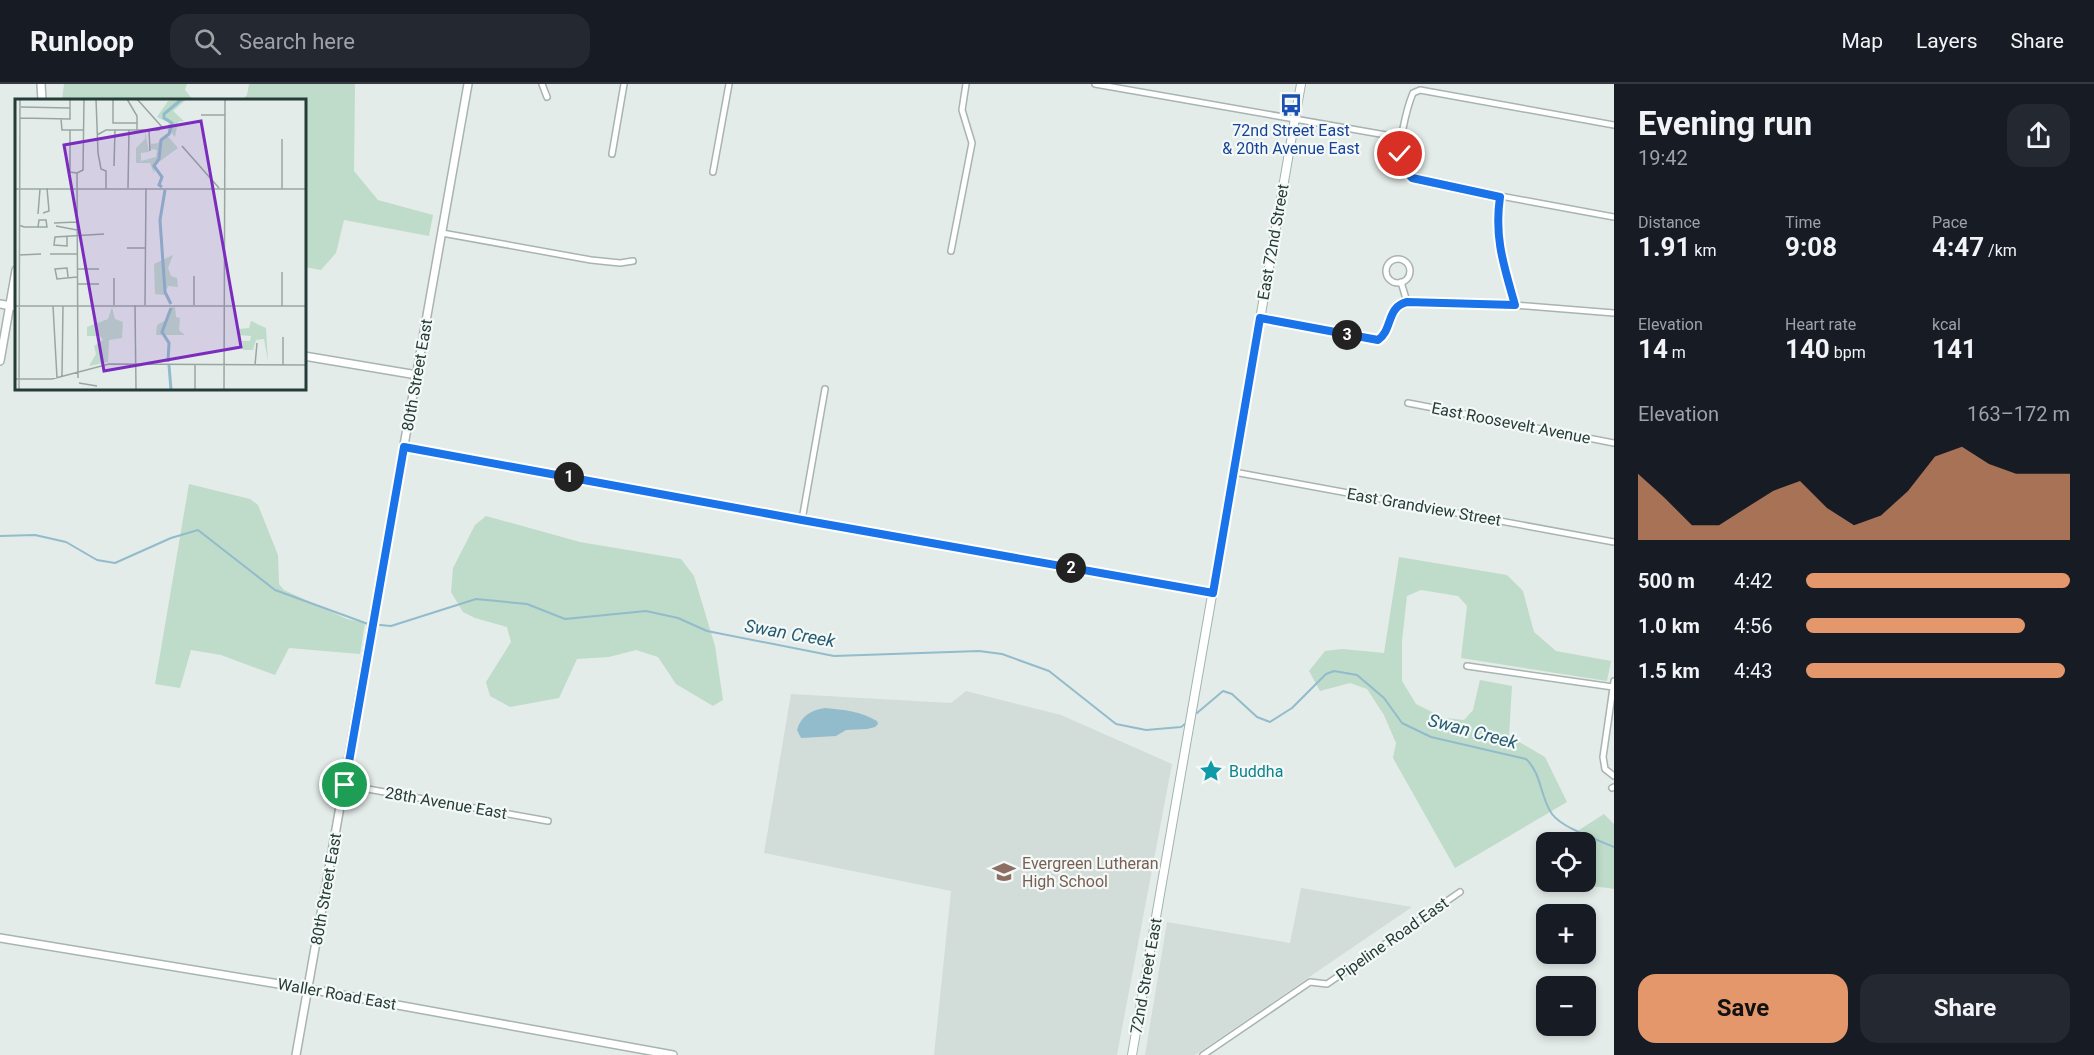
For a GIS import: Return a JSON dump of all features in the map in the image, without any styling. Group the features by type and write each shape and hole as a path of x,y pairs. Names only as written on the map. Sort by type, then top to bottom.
{"main road":[{"name":"East 72nd Street","path":"1191,719 1301,84"},
{"name":"72nd Street East","path":"1132,1055 1191,719"}],"street":[{"path":"41,84 42,99"},
{"name":"80th Street East","path":"296,1055 468,84"},
{"path":"542,84 547,97"},
{"path":"612,154 624,84"},
{"path":"713,172 729,84"},
{"path":"951,251 972,143 962,110 966,84"},
{"path":"1095,84 1403,138"},
{"path":"1614,125 1420,90 1415,92 1411,98 1400,159 1404,170 1412,178 1500,197 1614,217"},
{"path":"1500,197 1497,226 1499,247 1515,305"},
{"path":"442,233 591,260 620,263 633,261"},
{"path":"1395,260 1404,261 1409,266 1409,276 1401,282 1392,281 1386,273 1387,266 1395,260"},
{"path":"0,361 13,306 15,282"},
{"path":"1401,282 1407,302"},
{"path":"1260,318 1367,339 1381,339 1392,312 1407,302 1515,305 1614,314"},
{"path":"0,304 13,306"},
{"path":"306,356 417,375"},
{"path":"802,520 825,389"},
{"name":"East Roosevelt Avenue","path":"1408,403 1614,442"},
{"path":"404,447 1213,593"},
{"name":"East Grandview Street","path":"1234,472 1614,542"},
{"path":"1467,666 1613,684 1603,757 1605,769 1614,776"},
{"name":"28th Avenue East","path":"345,785 548,821"},
{"name":"Pipeline Road East","path":"1203,1055 1310,982 1327,984 1460,892"},
{"name":"Waller Road East","path":"0,938 309,989 673,1055"}],"shaded area":[{"name":"Evergreen Lutheran High School","path":"966,691 1061,715 1172,764 1117,1055 934,1055 951,891 764,853 791,694 951,703"},
{"path":"1301,888 1412,907 1195,1055 1145,1055 1167,922 1290,943"}],"green space":[{"path":"64,84 187,84 185,90 192,99 62,99"},
{"path":"249,84 355,84 354,171 378,200 433,215 429,236 344,220 336,253 321,270 306,267 306,99 243,99 247,95"},
{"path":"189,484 250,499 258,505 278,555 279,584 284,590 347,619 365,623 360,654 289,648 275,675 221,655 191,650 180,688 155,684"},
{"path":"486,516 580,542 681,559 694,576 715,646 723,700 713,706 676,684 658,657 636,650 609,657 577,659 559,698 510,707 490,696 486,682 511,642 507,627 475,618 463,612 451,592 453,568 475,525"},
{"path":"1399,557 1507,575 1523,591 1534,632 1556,651 1611,661 1607,681 1461,658 1467,606 1458,596 1421,590 1407,596 1402,641 1402,681 1416,704 1444,718 1464,720 1473,710 1480,680 1512,686 1509,736 1545,757 1567,802 1455,868 1393,758 1396,743 1384,715 1367,689 1350,683 1320,691 1309,671 1325,651 1342,649 1384,653"},
{"path":"1604,814 1614,824 1614,889 1596,887 1596,832 1576,832"}],"water":[{"path":"825,708 858,713 877,721 878,724 867,729 846,730 836,736 801,738 797,730 804,717 815,710"}],"waterway":[{"name":"Swan Creek","path":"0,536 35,535 66,542 97,560 115,563 171,538 198,530 275,590 368,624"},
{"name":"Swan Creek","path":"380,625 391,626 476,599 527,604 565,619 646,611 678,618 707,631 834,656 979,651 1002,654 1049,671 1116,724 1146,730 1181,727 1185,724"},
{"name":"Swan Creek","path":"1197,713 1223,691 1232,694 1257,717 1270,722 1292,708 1326,674 1334,671 1357,675 1384,698 1402,723 1431,737 1526,759 1535,772 1552,814 1564,824 1614,847"}],"place":[{"name":"72nd Street East & 20th Avenue East","path":"1291,105"},
{"name":"Buddha","path":"1211,771"},
{"name":"Evergreen Lutheran High School","path":"1004,872"}],"route":[{"path":"345,785 404,447 1213,593 1260,318 1378,340 1384,336 1392,312 1396,307 1407,302 1515,305 1499,247 1497,226 1500,197 1412,178 1401,165 1400,154"}]}
